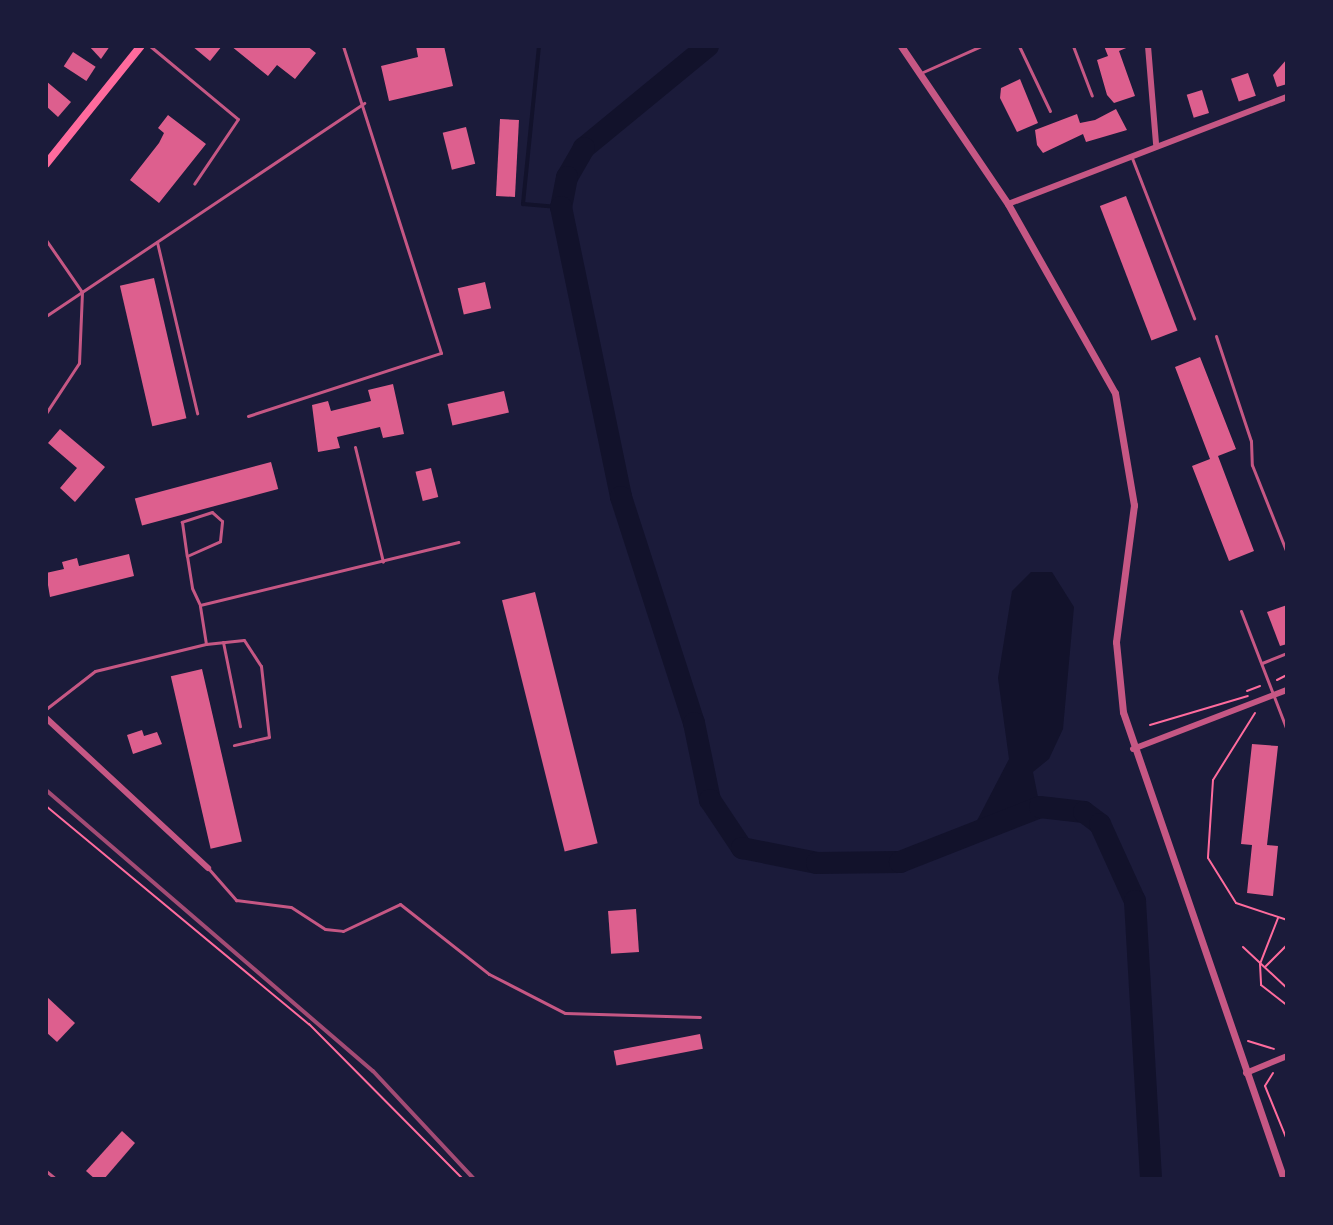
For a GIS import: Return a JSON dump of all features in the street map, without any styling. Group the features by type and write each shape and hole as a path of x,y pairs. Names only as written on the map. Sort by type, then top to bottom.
{"main road":[{"path":"46,164 141,46"}],"street":[{"path":"901,46 923,72 1008,204 1100,356 1126,428 1134,505 1116,642 1133,749 1284,1179"},
{"path":"1148,46 1156,144"},
{"path":"1008,204 1156,144 1287,97"},
{"path":"1133,749 1287,690"},
{"path":"46,718 208,868"},
{"path":"1245,1073 1287,1056"}],"lane":[{"path":"150,46 238,119 194,184"},
{"path":"248,416 441,353 364,103 343,46"},
{"path":"923,72 981,46"},
{"path":"1019,46 1050,111"},
{"path":"1073,46 1092,96"},
{"path":"46,315 364,103"},
{"path":"1130,155 1194,318"},
{"path":"46,240 82,292 79,363 46,413"},
{"path":"157,242 197,413"},
{"path":"1216,336 1251,441 1252,465 1287,553"},
{"path":"355,447 383,562"},
{"path":"187,556 220,541 222,521 212,512 182,522 187,556 206,644"},
{"path":"200,605 458,542"},
{"path":"1241,611 1287,730"},
{"path":"223,642 240,726"},
{"path":"46,709 95,671 206,644 253,645 269,737 234,745"},
{"path":"1262,663 1287,653"},
{"path":"208,868 236,900 291,907 325,929 343,931 400,904 489,974 565,1013 700,1017"},
{"path":"46,1171 56,1179"}],"path":[{"path":"1150,725 1246,691 1256,715 1213,780 1208,858 1236,903 1287,920"},
{"path":"46,806 309,1024 463,1179"},
{"path":"1279,917 1260,964 1261,985 1287,1005"},
{"path":"1264,968 1287,945"},
{"path":"1243,947 1287,988"},
{"path":"1235,1045 1254,1039 1274,1049"},
{"path":"1282,1068 1265,1086 1287,1140"}],"shaded area":[{"path":"1031,572 1052,572 1074,607 1063,729 1049,759 1033,772 1040,807 971,832 1009,759 998,678 1012,591"}],"building":[{"path":"89,46 110,46 101,59"},
{"path":"192,46 222,46 210,61"},
{"path":"231,46 307,46 316,53 295,79 277,65 268,76"},
{"path":"416,46 444,46 453,86 389,101 381,66 418,57"},
{"path":"1104,46 1131,46 1119,51 1135,96 1114,103 1107,95 1097,60 1108,56"},
{"path":"73,52 96,67 86,81 64,66"},
{"path":"1287,59 1287,84 1277,87 1273,75"},
{"path":"1248,73 1256,96 1239,102 1231,79"},
{"path":"1020,79 1038,123 1017,132 1000,98 1001,88"},
{"path":"46,81 71,102 58,117 46,106"},
{"path":"1202,90 1209,113 1194,118 1187,95"},
{"path":"1116,109 1127,130 1086,142 1083,134 1043,153 1037,145 1035,130 1077,114 1080,123 1095,120"},
{"path":"168,115 206,144 159,203 130,180 159,143 164,133 158,128"},
{"path":"500,119 519,120 515,197 496,196"},
{"path":"466,127 475,164 452,170 443,133"},
{"path":"1126,196 1178,330 1151,340 1100,206"},
{"path":"154,278 186,418 152,426 120,286"},
{"path":"485,282 491,308 464,315 458,288"},
{"path":"1200,357 1236,449 1218,456 1254,551 1229,561 1192,466 1210,459 1175,367"},
{"path":"393,384 404,434 383,438 380,427 337,437 340,448 318,452 312,405 328,401 331,411 371,401 368,390"},
{"path":"504,391 509,412 452,425 447,404"},
{"path":"60,429 105,467 75,502 60,488 77,468 48,443"},
{"path":"271,462 278,489 142,526 135,498"},
{"path":"431,468 438,497 423,501 415,472"},
{"path":"129,554 134,576 50,597 46,573 64,569 62,562 77,558 79,566"},
{"path":"535,592 598,843 565,852 502,600"},
{"path":"1287,605 1287,644 1280,646 1267,612"},
{"path":"202,669 242,841 211,849 171,676"},
{"path":"142,730 144,736 157,732 162,744 133,754 127,735"},
{"path":"1252,744 1278,746 1267,845 1278,846 1273,896 1247,893 1252,845 1241,844"},
{"path":"636,909 639,952 611,954 608,911"},
{"path":"46,996 75,1023 57,1042 46,1032"},
{"path":"700,1034 703,1049 616,1066 614,1051"},
{"path":"122,1131 135,1143 104,1179 95,1179 86,1171"}],"waterway":[{"path":"539,46 523,204 561,207"},
{"path":"708,46 584,148 567,177 561,207 621,497 694,723 710,800 742,848 817,863 900,862 1040,807 1084,812 1100,824 1135,901 1151,1179"}],"railway":[{"path":"46,790 373,1071 474,1179"}]}
